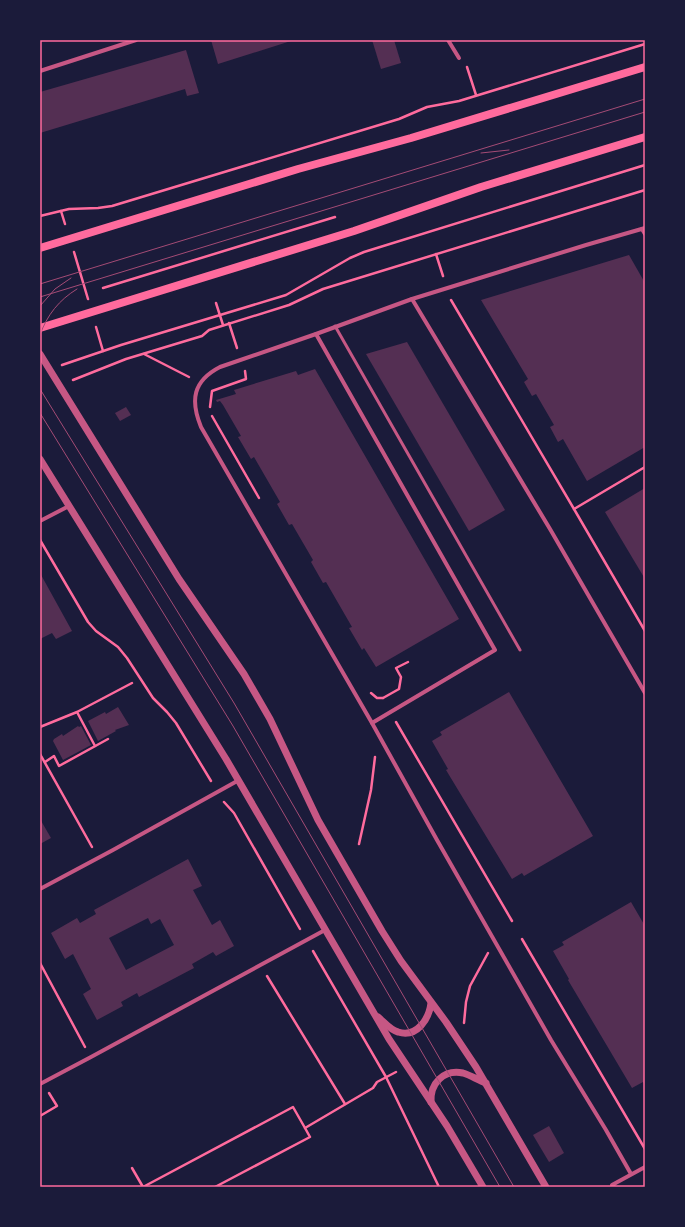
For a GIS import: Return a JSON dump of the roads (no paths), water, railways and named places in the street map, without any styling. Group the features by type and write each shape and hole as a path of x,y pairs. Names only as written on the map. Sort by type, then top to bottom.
{"main road":[{"path":"40,248 298,169 411,138 645,67"},
{"path":"40,328 354,231 481,187 645,137"}],"street":[{"path":"40,71 136,40"},
{"path":"448,40 459,58"},
{"path":"631,1174 551,1040 372,722 200,427 195,413 195,398 197,390 206,376 220,367 316,334 412,298 644,229 645,234"},
{"path":"412,298 550,529 645,693"},
{"path":"316,334 495,650 372,722"},
{"path":"40,354 179,579 235,660 270,719 325,833 394,951 456,1037 486,1083 546,1187"},
{"path":"40,459 239,780 397,1053 462,1150 483,1187"},
{"path":"40,521 69,506"},
{"path":"40,889 239,780"},
{"path":"40,1084 325,930"},
{"path":"374,1014 393,1030 406,1033 414,1030 424,1023 428,1017 432,1003"},
{"path":"431,1102 433,1086 445,1075 461,1073 486,1083"},
{"path":"614,1187 612,1185 645,1167"}],"lane":[{"path":"335,326 520,650"}],"tram line":[{"path":"40,284 645,99"},
{"path":"40,297 645,112"},
{"path":"481,153 509,150"},
{"path":"40,306 55,289 71,278"},
{"path":"40,335 46,321 54,309 59,303 77,289"},
{"path":"40,389 234,703 514,1187"},
{"path":"40,413 233,726 500,1187"}]}
